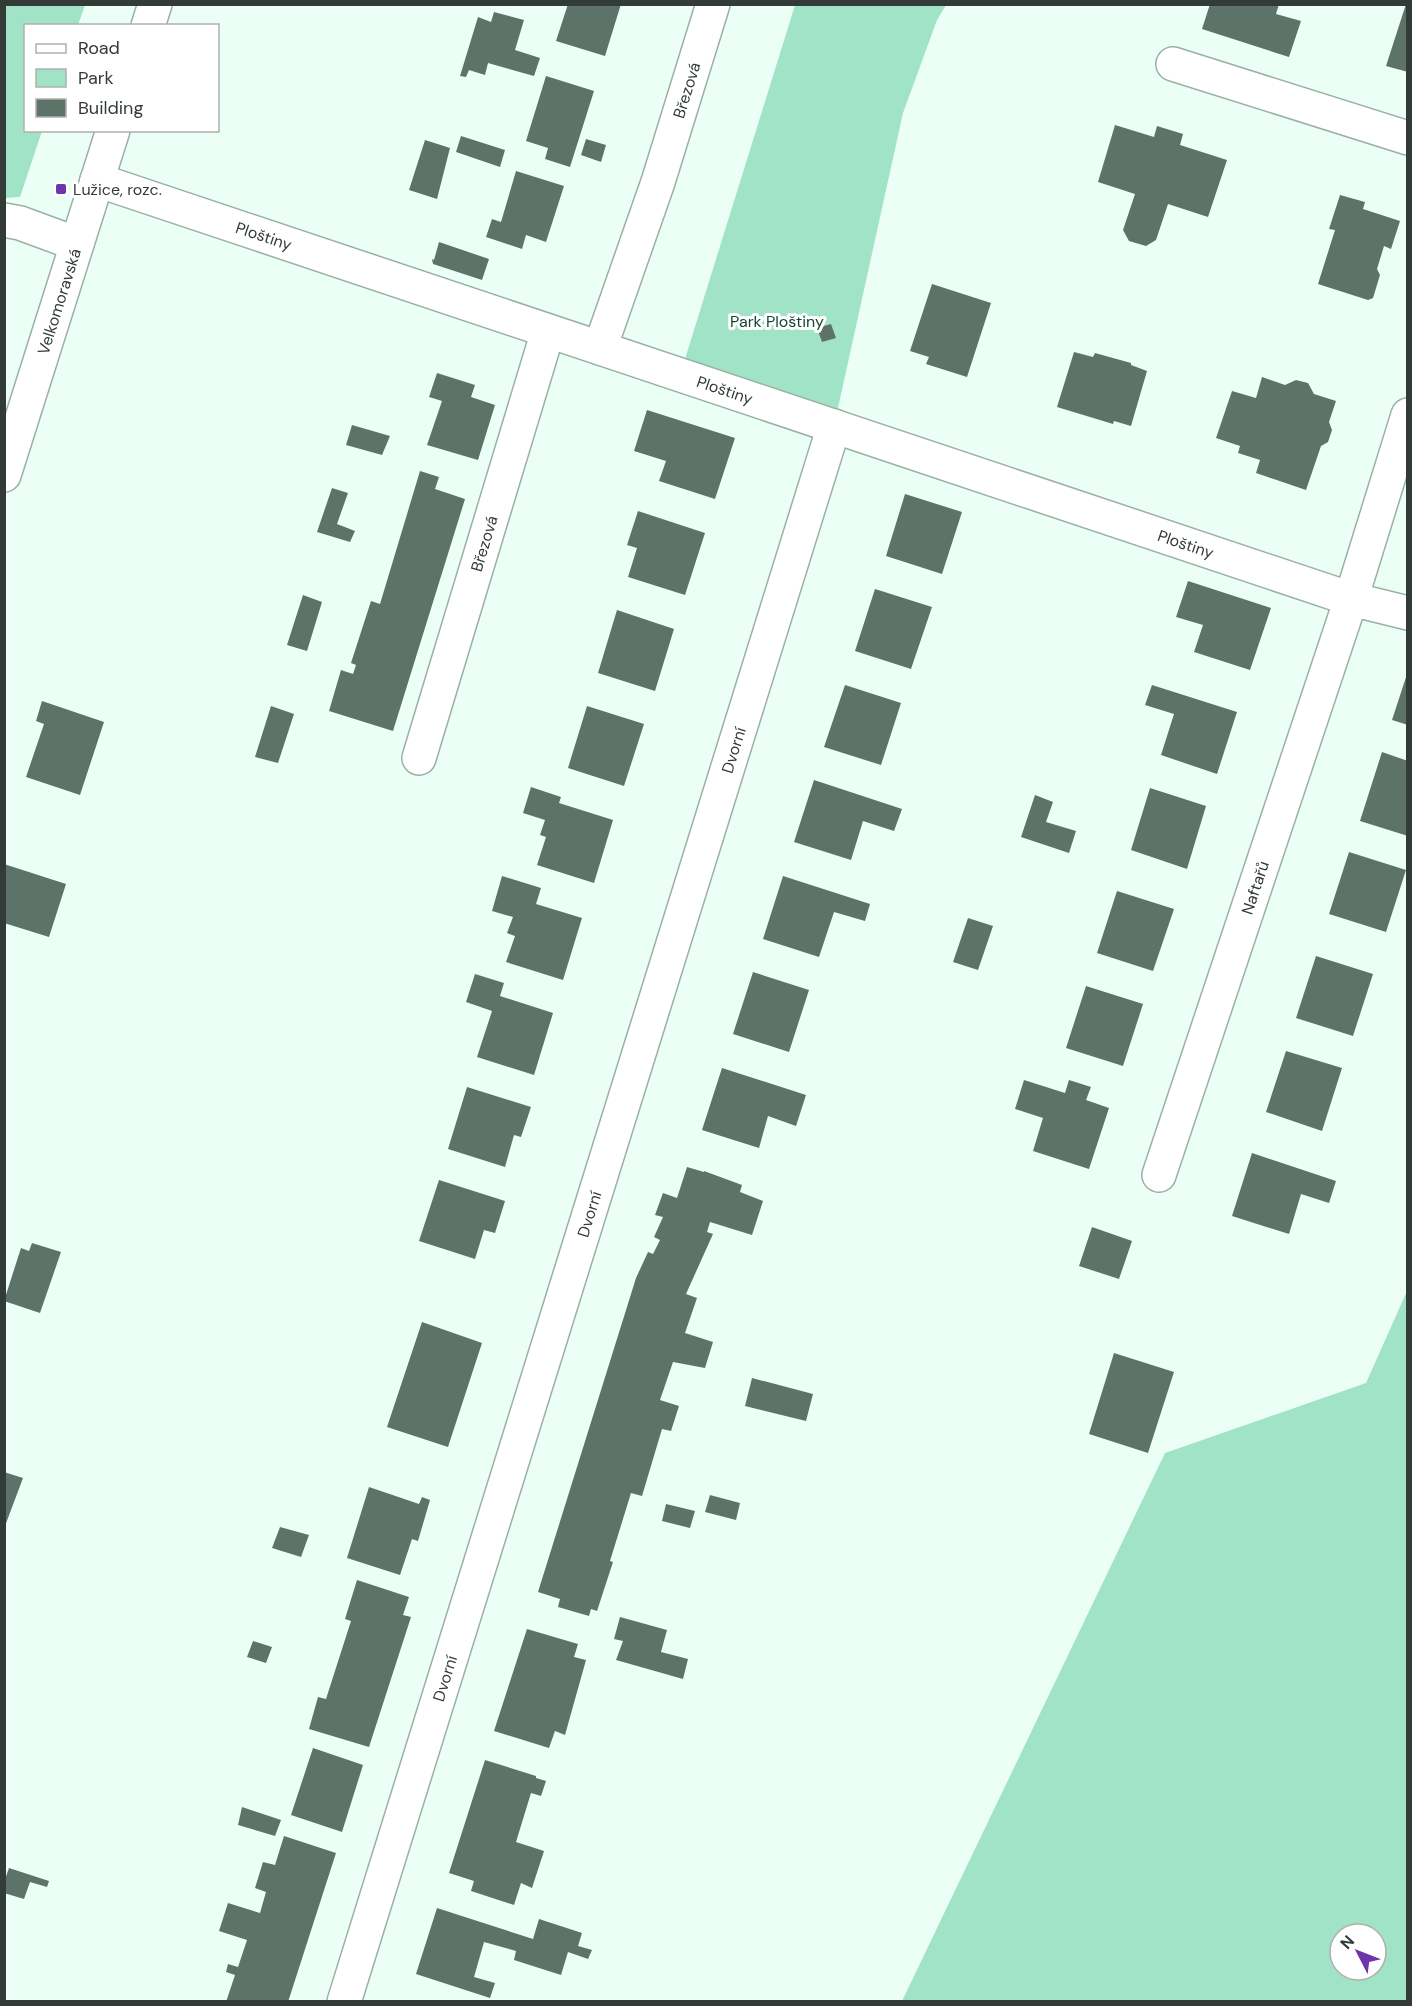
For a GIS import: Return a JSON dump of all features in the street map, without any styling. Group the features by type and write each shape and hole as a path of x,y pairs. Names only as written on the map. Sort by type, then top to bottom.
{"street":[{"path":"149,24 155,4"},
{"name":"Březová","path":"600,348 658,182 713,4"},
{"path":"1173,64 1407,138"},
{"name":"Velkomoravská","path":"4,475 113,132"},
{"name":"Ploštiny","path":"97,180 1351,599 1407,613"},
{"path":"4,220 20,223 77,244"},
{"name":"Březová","path":"419,758 548,331"},
{"path":"1351,599 1407,416"},
{"name":"Dvorní","path":"344,2001 834,426"},
{"name":"Naftařů","path":"1159,1175 1351,599"}],"green space":[{"path":"5,4 85,5 78,24 24,24 24,132 42,132 20,197 5,198"},
{"name":"Park Ploštiny","path":"795,5 946,5 937,20 903,113 834,426 680,375"},
{"path":"1407,1291 1407,2001 902,2001 1165,1453 1366,1383"}],"building":[{"path":"568,4 621,4 605,56 556,41"},
{"path":"1210,4 1279,4 1276,14 1301,21 1289,57 1202,29"},
{"path":"1406,4 1408,4 1408,72 1386,66"},
{"path":"494,12 524,20 515,50 540,58 534,76 488,63 485,75 469,70 466,77 460,76 478,17 491,22"},
{"path":"546,76 594,91 570,167 545,159 548,148 526,141"},
{"path":"1115,125 1154,137 1157,126 1183,134 1180,145 1227,160 1208,217 1168,204 1156,240 1146,246 1129,241 1123,230 1135,194 1098,182"},
{"path":"461,136 505,150 500,167 456,152"},
{"path":"586,139 606,145 601,162 581,155"},
{"path":"425,140 450,148 437,199 409,190"},
{"path":"516,171 564,186 546,242 526,235 522,249 486,237 492,219 501,222"},
{"path":"1340,195 1365,202 1363,209 1400,221 1391,249 1384,246 1377,269 1380,275 1373,298 1368,300 1318,284 1335,230 1329,229"},
{"path":"439,242 489,259 482,280 433,264 432,259 434,260"},
{"path":"932,284 991,303 967,377 926,364 929,357 910,351"},
{"path":"831,324 836,338 822,342 817,328"},
{"path":"1074,352 1093,357 1095,353 1131,363 1147,371 1131,426 1114,421 1113,424 1057,407"},
{"path":"437,373 475,385 471,397 495,405 478,460 427,445 442,401 429,397"},
{"path":"1262,377 1285,385 1296,380 1308,383 1314,394 1336,401 1329,422 1332,430 1328,442 1321,446 1306,490 1256,473 1260,460 1238,453 1240,446 1216,438 1232,391 1256,398"},
{"path":"647,410 735,438 715,499 659,481 666,461 634,451"},
{"path":"352,425 390,436 382,455 346,445"},
{"path":"420,471 439,477 435,489 465,499 393,731 329,711 341,670 353,674 356,665 351,663 371,601 380,604"},
{"path":"332,488 348,493 337,524 355,531 350,542 317,532"},
{"path":"905,494 962,512 942,574 886,556"},
{"path":"638,511 705,533 685,595 628,577 637,548 627,545"},
{"path":"1188,581 1271,608 1250,670 1194,652 1203,625 1176,617"},
{"path":"875,589 932,607 911,669 855,651"},
{"path":"303,595 322,602 307,651 287,645"},
{"path":"617,610 674,629 655,691 598,673"},
{"path":"1408,674 1408,725 1392,720"},
{"path":"845,685 901,703 881,765 824,747"},
{"path":"1152,685 1237,712 1217,774 1161,755 1174,714 1145,705"},
{"path":"42,701 104,722 80,795 26,777 44,724 36,721"},
{"path":"271,706 294,714 278,763 255,757"},
{"path":"587,706 644,724 624,786 568,768"},
{"path":"1382,752 1408,761 1408,836 1360,821"},
{"path":"814,780 902,809 894,831 863,821 851,860 794,842"},
{"path":"531,787 561,797 559,803 613,820 594,883 537,865 546,837 540,835 545,820 523,813"},
{"path":"1150,788 1206,806 1187,869 1131,850"},
{"path":"1035,795 1053,802 1046,822 1076,831 1069,853 1021,837"},
{"path":"1349,852 1406,870 1386,932 1329,914"},
{"path":"4,864 66,884 49,937 4,923"},
{"path":"502,876 541,888 536,904 582,918 563,980 506,962 515,936 507,933 513,917 492,911"},
{"path":"783,876 870,904 865,921 834,912 819,957 763,939"},
{"path":"1117,891 1174,909 1153,971 1097,953"},
{"path":"968,918 993,926 978,970 953,962"},
{"path":"1316,956 1373,974 1353,1036 1296,1018"},
{"path":"753,972 809,990 789,1052 733,1034"},
{"path":"475,974 504,983 500,996 553,1013 534,1075 477,1057 492,1011 466,1002"},
{"path":"1086,986 1143,1004 1123,1066 1066,1048"},
{"path":"1286,1051 1342,1068 1322,1131 1266,1112"},
{"path":"722,1068 806,1095 796,1126 768,1116 759,1148 702,1130"},
{"path":"1024,1080 1065,1093 1069,1080 1091,1087 1086,1100 1109,1108 1089,1169 1033,1151 1043,1118 1015,1109"},
{"path":"467,1087 531,1107 521,1137 514,1135 505,1167 448,1149"},
{"path":"1252,1153 1336,1181 1329,1203 1301,1194 1289,1234 1232,1216"},
{"path":"687,1167 742,1185 740,1192 763,1201 752,1235 710,1222 707,1232 713,1234 686,1294 697,1298 685,1333 713,1342 705,1368 673,1362 660,1400 679,1406 671,1431 662,1429 642,1496 631,1493 610,1561 613,1562 597,1611 591,1609 589,1616 558,1607 560,1599 538,1592 636,1278 648,1252 653,1254 660,1240 654,1237 663,1217 655,1215 663,1193 677,1198"},
{"path":"439,1180 505,1201 495,1233 484,1230 475,1259 419,1241"},
{"path":"1092,1227 1132,1241 1119,1279 1079,1266"},
{"path":"32,1243 61,1252 40,1313 4,1301 21,1248 29,1251"},
{"path":"422,1322 482,1343 448,1447 387,1427"},
{"path":"1114,1353 1174,1372 1148,1453 1089,1434"},
{"path":"752,1378 813,1394 806,1421 745,1406"},
{"path":"4,1472 23,1478 5,1526 4,1526"},
{"path":"369,1487 419,1504 422,1497 430,1500 418,1541 412,1539 400,1575 347,1558"},
{"path":"710,1495 740,1503 736,1520 705,1512"},
{"path":"666,1504 695,1511 690,1528 662,1521"},
{"path":"280,1527 309,1535 301,1557 272,1548"},
{"path":"357,1580 409,1597 403,1615 411,1617 369,1747 309,1729 318,1697 326,1699 351,1621 345,1619"},
{"path":"620,1617 667,1630 661,1652 688,1659 683,1679 616,1660 623,1641 614,1639"},
{"path":"527,1629 578,1644 574,1657 586,1660 565,1735 555,1731 549,1748 494,1731"},
{"path":"253,1641 272,1647 266,1663 247,1657"},
{"path":"313,1748 363,1765 342,1832 291,1815"},
{"path":"485,1760 546,1781 541,1796 531,1793 516,1842 544,1851 532,1888 521,1883 514,1905 471,1891 474,1881 449,1873"},
{"path":"242,1807 281,1820 275,1836 238,1825"},
{"path":"284,1836 336,1853 288,2002 226,2002 235,1975 226,1972 228,1964 238,1967 247,1940 219,1931 228,1903 260,1913 266,1892 255,1888 263,1862 275,1865"},
{"path":"9,1868 49,1881 47,1887 30,1882 24,1899 4,1893 4,1882"},
{"path":"437,1908 533,1939 539,1919 582,1933 578,1946 592,1950 588,1959 568,1952 561,1975 514,1960 516,1951 484,1942 474,1977 495,1983 490,1998 416,1974"}],"place":[{"name":"Lužice, rozc.","path":"61,189"}]}
